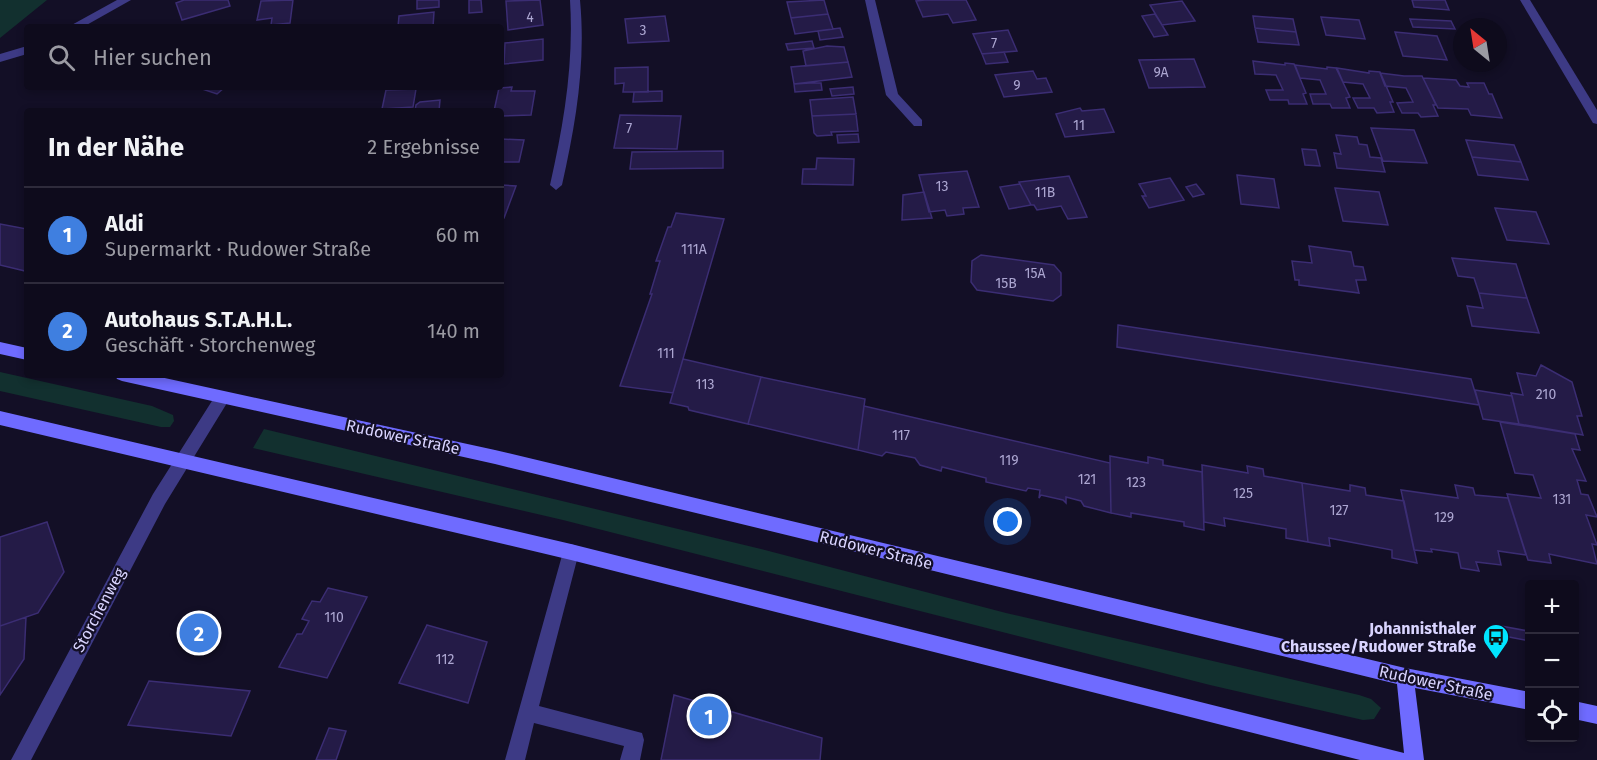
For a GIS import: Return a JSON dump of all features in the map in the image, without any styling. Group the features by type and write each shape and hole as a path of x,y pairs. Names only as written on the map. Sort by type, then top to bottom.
{"main road":[{"path":"0,348 24,353"},
{"name":"Rudower Straße","path":"135,378 495,457 1405,677 1525,700"},
{"path":"0,418 571,552 1398,760"},
{"path":"1405,677 1414,760"},
{"path":"1579,711 1597,715"}],"street":[{"path":"80,24 126,0"},
{"path":"556,185 573,110 576,84 578,48 575,0"},
{"path":"870,0 891,95 918,123"},
{"path":"1525,0 1597,120"},
{"path":"0,58 24,51"},
{"path":"181,462 222,398"},
{"name":"Storchenweg","path":"21,760 125,562 181,462"},
{"path":"515,760 571,552"},
{"path":"528,712 635,740 630,760"}],"green space":[{"path":"0,0 47,0 0,38"},
{"path":"0,372 152,406 173,415 174,421 170,427 161,427 0,391"},
{"path":"264,429 761,549 1006,613 1359,695 1371,699 1381,708 1374,719 1363,720 1210,685 563,520 253,448"}],"building":[{"path":"184,0 228,0 230,6 182,20 176,3"},
{"path":"293,0 290,23 271,24 272,18 257,20 261,1"},
{"path":"417,0 439,0 439,7 417,9"},
{"path":"469,0 481,0 482,12 469,13"},
{"path":"540,0 543,25 508,30 506,1"},
{"path":"824,0 828,14 791,18 787,2"},
{"path":"966,0 976,20 953,23 948,14 923,17 916,1"},
{"path":"1412,0 1445,0 1449,10 1414,7"},
{"path":"1182,1 1195,21 1162,25 1150,5"},
{"path":"434,12 433,24 398,24 399,16"},
{"path":"828,14 833,29 795,34 791,18"},
{"path":"1155,14 1168,35 1154,37 1142,16"},
{"path":"665,16 669,41 628,43 625,19"},
{"path":"1253,16 1293,19 1296,32 1255,28"},
{"path":"1321,17 1359,20 1365,39 1326,35"},
{"path":"1410,19 1451,21 1453,25 1453,29 1413,27"},
{"path":"840,28 843,37 820,40 818,31"},
{"path":"1255,28 1296,32 1299,45 1258,42"},
{"path":"1008,30 1017,51 982,54 973,34"},
{"path":"1395,32 1437,36 1447,60 1403,56"},
{"path":"543,39 543,60 504,64 505,43"},
{"path":"812,41 814,48 788,50 786,44"},
{"path":"827,46 844,47 848,62 806,66 803,51"},
{"path":"1004,52 1008,62 986,64 982,54"},
{"path":"1194,59 1205,87 1149,88 1139,60"},
{"path":"1253,61 1294,64 1306,93 1303,94 1307,104 1289,104 1288,100 1270,100 1266,90 1283,90 1276,75 1255,74"},
{"path":"848,62 852,77 794,84 791,67"},
{"path":"1295,65 1336,68 1350,97 1346,98 1350,108 1332,108 1330,104 1313,104 1310,94 1326,94 1320,80 1300,78"},
{"path":"648,67 648,92 623,92 624,83 615,84 615,68"},
{"path":"1337,68 1369,73 1369,71 1380,72 1393,102 1390,102 1394,112 1377,113 1374,108 1358,108 1353,98 1370,98 1363,84 1343,82"},
{"path":"1033,71 1037,79 1046,78 1052,92 1004,97 995,75"},
{"path":"1380,73 1422,76 1436,105 1433,105 1438,116 1421,117 1418,113 1402,113 1397,103 1413,102 1406,88 1385,86"},
{"path":"1423,78 1456,80 1460,86 1469,87 1467,83 1484,83 1489,94 1492,94 1502,118 1471,115 1468,109 1438,108"},
{"path":"821,83 822,90 795,92 794,84"},
{"path":"512,87 511,91 535,91 531,115 504,116 504,108 495,108 499,90 504,90 504,88"},
{"path":"853,87 854,94 832,96 830,89"},
{"path":"205,90 222,90 217,94"},
{"path":"386,90 416,90 413,107 382,108"},
{"path":"662,91 662,101 633,102 634,92"},
{"path":"853,97 856,114 812,116 810,100"},
{"path":"440,100 439,108 416,108 420,102"},
{"path":"1080,108 1082,111 1104,109 1114,132 1065,137 1056,114"},
{"path":"856,114 858,131 831,132 832,135 817,136 814,133 812,116"},
{"path":"620,115 681,116 677,149 614,148"},
{"path":"1371,128 1414,130 1427,163 1383,161"},
{"path":"858,134 859,142 838,143 837,135"},
{"path":"1336,135 1357,137 1359,144 1367,145 1370,157 1381,158 1385,172 1337,168 1334,153 1341,154"},
{"path":"504,139 524,140 519,162 504,162"},
{"path":"1466,140 1514,145 1521,162 1472,157"},
{"path":"1302,149 1316,150 1320,166 1305,165"},
{"path":"723,151 723,168 630,169 632,152"},
{"path":"1472,157 1521,162 1528,180 1478,175"},
{"path":"817,158 854,159 853,185 802,184 803,169 816,169"},
{"path":"967,171 979,207 963,208 964,214 947,216 945,210 929,212 919,175"},
{"path":"1237,175 1274,179 1279,208 1241,204"},
{"path":"1069,176 1087,217 1068,219 1061,206 1037,210 1034,205 1031,205 1019,182"},
{"path":"1170,178 1184,200 1149,208 1142,196 1146,196 1139,184"},
{"path":"1020,184 1031,205 1009,209 1000,187"},
{"path":"1196,184 1204,194 1193,197 1186,187"},
{"path":"504,185 516,186 504,218"},
{"path":"1335,188 1379,192 1388,225 1343,221"},
{"path":"924,192 932,218 902,220 903,195"},
{"path":"1495,208 1536,212 1549,244 1507,240"},
{"path":"676,213 724,219 673,393 620,386 652,294 650,294 660,261 656,261 668,227 671,227"},
{"path":"0,224 24,228 24,271 0,265"},
{"path":"1309,246 1351,252 1354,266 1363,267 1366,280 1356,280 1359,293 1299,285 1299,280 1295,280 1292,261 1312,263"},
{"path":"981,255 1054,265 1061,273 1061,295 1053,301 977,290 971,282 972,261"},
{"path":"1452,258 1516,264 1527,298 1479,293 1474,278 1458,276"},
{"path":"1479,293 1527,298 1539,333 1472,326 1467,306 1483,308"},
{"path":"1118,325 1471,379 1479,405 1117,347"},
{"path":"683,359 761,377 748,424 689,410 688,407 670,403"},
{"path":"1541,365 1572,382 1582,416 1577,416 1583,435 1519,424 1511,393 1523,395 1517,373 1536,376"},
{"path":"761,377 865,399 858,450 748,424"},
{"path":"1475,390 1512,396 1519,424 1483,419"},
{"path":"864,406 1110,463 1111,513 1084,506 1081,501 1066,497 1066,503 1063,500 1041,495 1039,498 1040,490 1028,488 1026,491 986,482 986,478 942,467 941,471 920,465 915,458 886,452 882,456 858,450"},
{"path":"1500,422 1575,434 1580,450 1572,449 1586,481 1577,480 1581,494 1588,495 1597,517 1586,515 1597,545 1592,544 1597,564 1549,554 1551,563 1528,560 1507,494 1541,498 1533,475 1515,473"},
{"path":"1110,456 1148,463 1148,457 1163,460 1163,465 1202,472 1204,530 1184,526 1184,522 1131,513 1131,517 1111,513"},
{"path":"1202,465 1248,473 1247,466 1263,469 1264,476 1302,483 1308,542 1286,538 1286,529 1224,518 1225,526 1204,522"},
{"path":"1302,483 1350,491 1350,485 1365,488 1366,495 1404,501 1417,563 1392,558 1392,550 1329,538 1330,546 1308,542"},
{"path":"1455,485 1473,488 1475,495 1508,498 1526,555 1498,551 1501,565 1476,562 1479,571 1461,568 1458,553 1431,549 1432,552 1414,550 1401,490 1458,498"},
{"path":"47,522 64,572 38,613 0,626 0,537"},
{"path":"328,588 367,597 327,678 279,667 297,634 302,634 309,621 302,619 312,601 320,602"},
{"path":"26,617 24,659 0,695 0,626"},
{"path":"427,625 487,642 468,703 399,683"},
{"path":"1501,626 1525,630 1525,640 1504,636"},
{"path":"149,681 250,691 231,736 128,725"},
{"path":"674,695 822,738 820,760 661,760"},
{"path":"329,728 346,731 336,760 316,760"}],"place":[{"name":"Autohaus S.T.A.H.L.","path":"199,633"},
{"name":"Johannisthaler Chaussee/Rudower Straße","path":"1496,660"},
{"name":"Aldi","path":"709,716"}]}
